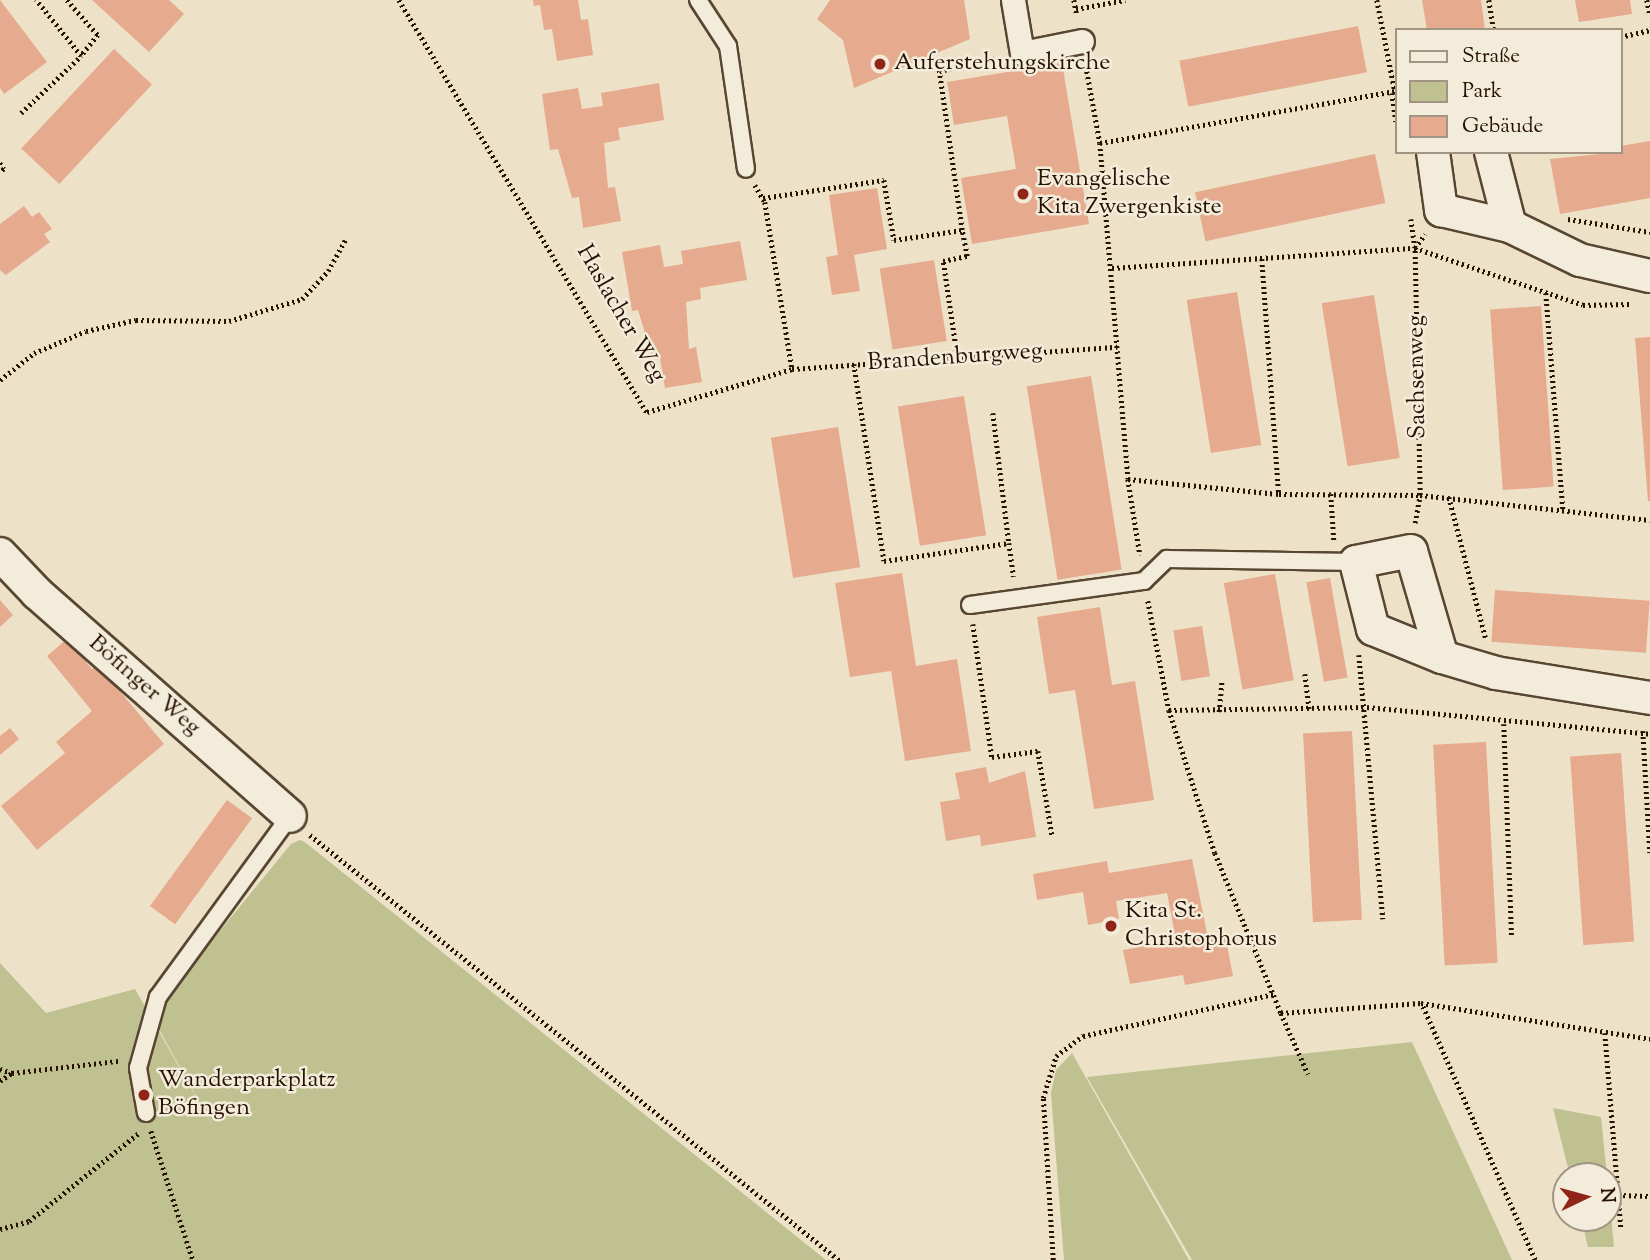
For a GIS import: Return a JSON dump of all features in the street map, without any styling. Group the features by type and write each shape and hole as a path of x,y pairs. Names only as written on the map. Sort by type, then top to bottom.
{"street":[{"path":"1013,0 1022,53 1082,41"},
{"path":"1433,154 1441,211 1510,226 1643,290"},
{"path":"1492,154 1510,226"},
{"path":"1442,657 1411,551 1346,561 1373,629 1442,657 1496,673 1646,697"},
{"name":"Böfinger Weg","path":"0,554 37,593 290,816"}],"lane":[{"path":"698,0 728,46 746,169"},
{"path":"970,605 1144,581 1167,559 1346,561"},
{"path":"147,1119 138,1068 158,997 290,816"}],"path":[{"path":"36,0 81,56"},
{"path":"21,113 81,56 98,35 67,0"},
{"name":"Haslacher Weg","path":"398,0 647,412 792,369"},
{"path":"1076,9 1125,0"},
{"path":"1100,143 1394,91 1377,0"},
{"path":"1489,0 1494,28"},
{"path":"1647,0 1650,15"},
{"path":"1622,37 1650,30"},
{"path":"957,357 943,261 967,256 939,71 1022,53"},
{"path":"0,163 0,172"},
{"path":"746,169 763,198 792,369"},
{"path":"763,198 884,180 894,240 962,230"},
{"path":"1415,248 1441,211"},
{"path":"1559,218 1650,232"},
{"path":"0,380 34,353 86,331 136,320 229,321 302,299 328,271 346,238"},
{"path":"1112,268 1415,248 1583,305 1643,290"},
{"name":"Sachsenweg","path":"1411,551 1420,495 1415,248"},
{"path":"1262,260 1279,494"},
{"path":"1546,293 1563,510"},
{"name":"Brandenburgweg","path":"792,369 1117,347"},
{"path":"854,364 884,561 1009,543"},
{"path":"993,413 1017,597"},
{"path":"1128,479 1279,494 1449,497 1650,520"},
{"path":"1331,494 1346,561"},
{"path":"1449,497 1496,673"},
{"path":"970,605 992,757 1038,751 1052,835"},
{"path":"1373,629 1359,656 1367,707 1383,919"},
{"path":"1305,674 1309,709"},
{"path":"1219,712 1222,680"},
{"path":"1646,697 1643,733 1650,852"},
{"path":"1169,710 1219,712 1367,707 1504,724 1650,734"},
{"path":"1504,724 1512,938"},
{"path":"290,816 342,865 839,1260"},
{"path":"1053,1260 1043,1098 1056,1056 1083,1036 1274,994"},
{"path":"1535,1260 1421,1003 1650,1040"},
{"path":"1281,1013 1308,1074"},
{"path":"1605,1033 1615,1162"},
{"path":"0,1069 12,1073 113,1060 138,1068"},
{"path":"0,1081 12,1073"},
{"path":"0,1229 29,1221 147,1119 193,1260"},
{"path":"1622,1195 1650,1196"}],"green space":[{"path":"300,840 826,1260 0,1260 0,963 46,1013 135,989 223,1145 155,1022 165,998 291,844"},
{"path":"1412,1042 1512,1260 1192,1260 1087,1077"},
{"path":"1072,1053 1189,1260 1064,1260 1051,1093 1056,1070"},
{"path":"1553,1108 1601,1117 1606,1162 1566,1162"},
{"path":"1584,1232 1613,1232 1614,1247 1588,1247"}],"building":[{"path":"0,0 47,62 4,94 0,88"},
{"path":"92,0 169,0 184,14 149,52"},
{"path":"533,0 578,0 581,20 588,19 593,55 557,61 552,29 544,30 540,5 534,6"},
{"name":"Auferstehungskirche","path":"830,0 964,0 970,39 854,88 843,40 817,19"},
{"path":"1422,0 1481,0 1485,28 1427,28"},
{"path":"1575,0 1630,0 1632,14 1579,22"},
{"path":"1358,26 1367,72 1188,107 1179,61"},
{"path":"114,49 152,84 59,184 21,148"},
{"path":"1062,63 1089,224 972,244 961,178 1016,169 1007,116 954,125 947,82"},
{"path":"659,83 664,120 618,128 620,140 604,143 608,188 615,187 621,221 583,228 579,197 572,198 558,149 550,150 542,94 578,88 582,109 603,106 601,93"},
{"path":"1650,141 1650,198 1560,214 1550,159 1622,154 1622,146"},
{"path":"1375,154 1385,203 1205,241 1195,192"},
{"path":"877,188 887,249 854,255 860,291 832,295 826,257 838,255 829,195"},
{"path":"24,206 32,217 39,212 52,229 44,234 50,242 6,275 0,270 0,224"},
{"path":"740,241 747,280 700,288 701,299 686,302 689,349 696,347 702,382 665,388 660,358 653,359 638,310 632,311 622,252 660,245 664,267 683,264 681,251"},
{"path":"934,260 947,341 893,350 880,269"},
{"path":"1237,292 1261,445 1211,453 1187,300"},
{"path":"1374,295 1400,458 1347,466 1322,303"},
{"path":"1541,306 1554,487 1503,490 1490,310"},
{"path":"1650,337 1650,501 1648,501 1635,338"},
{"path":"1091,376 1122,570 1057,580 1027,386"},
{"path":"964,396 986,535 920,546 898,406"},
{"path":"838,427 860,567 793,578 771,438"},
{"path":"902,573 916,666 957,659 971,751 905,761 891,671 850,677 835,583"},
{"path":"1275,574 1294,680 1243,689 1224,583"},
{"path":"1330,578 1348,677 1324,682 1306,582"},
{"path":"1495,590 1650,601 1646,653 1491,642"},
{"path":"0,600 13,615 0,627"},
{"path":"1100,607 1112,685 1135,681 1154,800 1094,809 1075,690 1049,694 1037,617"},
{"path":"1202,626 1210,676 1181,681 1173,631"},
{"path":"67,639 92,669 98,665 164,744 37,850 1,806 65,753 56,742 92,711 47,656"},
{"path":"10,728 19,739 0,755 0,736"},
{"path":"1352,731 1362,920 1313,922 1303,734"},
{"path":"1486,742 1498,963 1445,965 1433,745"},
{"path":"1621,753 1634,942 1583,945 1570,757"},
{"path":"986,767 989,783 1025,771 1036,837 981,846 980,835 946,841 940,802 960,799 955,773"},
{"path":"227,800 252,818 175,924 150,906"},
{"path":"1192,859 1208,938 1225,935 1233,976 1185,985 1183,975 1130,984 1123,950 1176,940 1167,893 1116,901 1119,919 1088,925 1083,892 1037,900 1033,874 1107,861 1109,873"}],"place":[{"name":"Auferstehungskirche","path":"880,64"},
{"name":"Evangelische Kita Zwergenkiste","path":"1023,194"},
{"name":"Kita St. Christophorus","path":"1111,926"},
{"name":"Wanderparkplatz Böfingen","path":"144,1095"}]}
